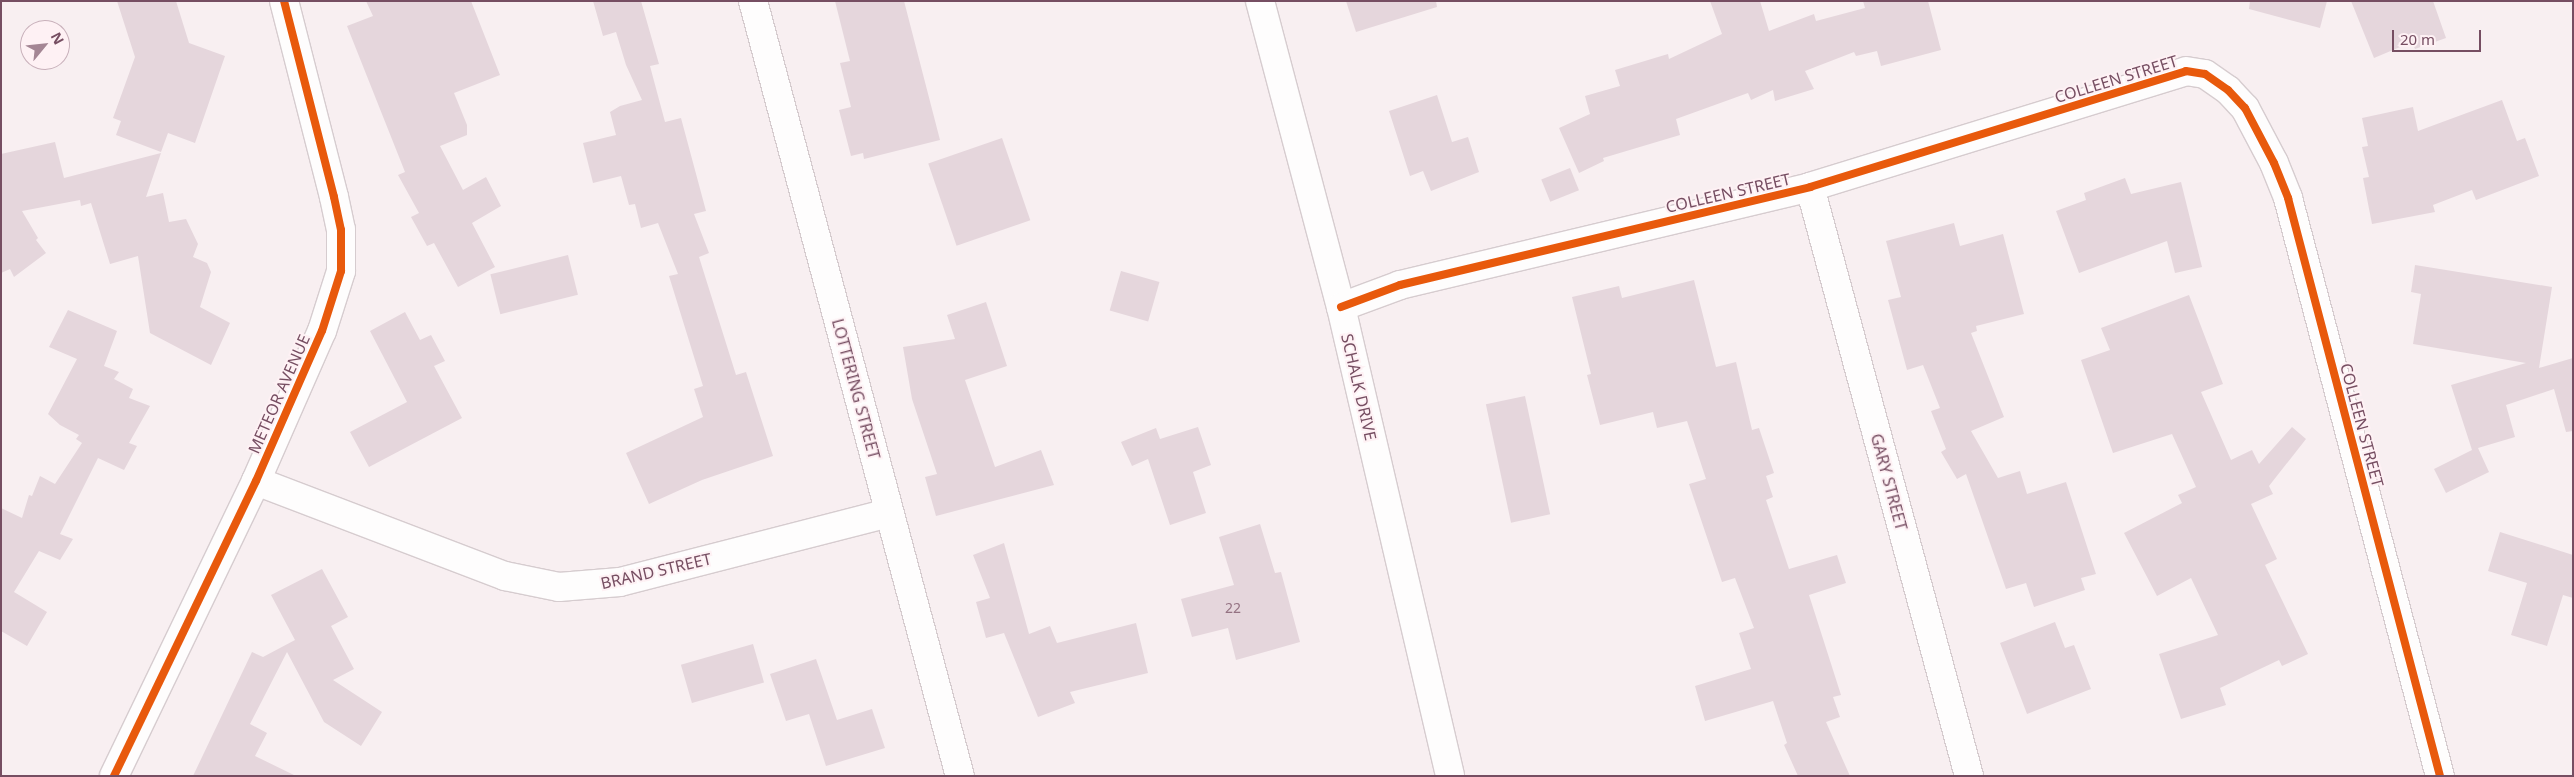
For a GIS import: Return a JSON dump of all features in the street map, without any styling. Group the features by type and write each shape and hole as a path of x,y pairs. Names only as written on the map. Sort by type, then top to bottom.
{"street":[{"name":"METEOR AVENUE","path":"114,776 256,481 322,331 342,271 341,230 334,197 284,1"},
{"name":"LOTTERING STREET","path":"754,1 960,776"},
{"name":"SCHALK DRIVE","path":"1260,1 1341,307 1450,776"},
{"name":"COLLEEN STREET","path":"1341,307 1400,285 1810,187 2186,71 2205,74 2228,90 2245,108 2274,163 2288,198 2440,776"},
{"name":"GARY STREET","path":"1810,187 1969,776"},
{"name":"BRAND STREET","path":"256,481 505,576 559,587 620,582 889,513"}],"building":[{"path":"117,1 176,1 189,43 225,56 195,143 168,133 161,152 116,135 121,121 113,118 135,57"},
{"path":"366,1 471,1 500,75 454,93 467,125 467,135 440,146 463,190 486,177 501,206 472,223 495,267 458,287 434,243 427,246 411,217 419,213 398,175 405,172 347,26 373,16"},
{"path":"593,1 641,1 659,64 650,66 665,122 681,118 706,211 694,214 709,253 699,257 736,375 746,372 773,456 702,480 649,504 626,453 703,417 694,389 703,386 669,276 678,274 658,223 641,228 635,204 629,205 621,176 593,183 583,143 616,135 610,112 620,106 642,100 626,65 616,32 603,36"},
{"path":"835,1 904,1 940,140 864,159 863,153 851,156 839,110 851,107 840,63 850,61"},
{"path":"1346,1 1436,1 1437,7 1356,32"},
{"path":"1710,1 1760,1 1769,31 1814,14 1816,21 1865,8 1863,1 1928,1 1941,50 1881,66 1877,51 1856,56 1854,52 1805,71 1814,89 1775,101 1773,90 1751,100 1748,93 1676,119 1680,135 1603,158 1604,161 1579,173 1559,128 1590,114 1585,96 1620,86 1615,70 1668,54 1669,59 1722,34"},
{"path":"2250,1 2327,1 2320,28 2249,9"},
{"path":"2351,1 2433,1 2446,38 2415,49 2412,42 2374,58"},
{"path":"1437,95 1452,142 1468,137 1479,172 1431,191 1423,171 1410,176 1389,111"},
{"path":"2502,100 2517,141 2525,138 2539,176 2476,200 2472,190 2433,205 2435,212 2372,224 2363,178 2369,177 2362,147 2368,146 2362,118 2413,107 2418,131"},
{"path":"1002,138 1030,220 957,246 928,163"},
{"path":"55,142 64,178 161,153 146,197 163,193 169,222 186,219 198,244 193,257 207,263 211,272 200,307 230,323 211,365 150,333 138,256 110,264 91,203 81,206 80,200 22,211 38,238 36,240 46,253 14,277 10,269 1,273 1,154"},
{"path":"1570,168 1579,190 1550,202 1541,180"},
{"path":"2125,178 2131,194 2181,182 2202,267 2175,273 2167,241 2079,273 2056,211 2086,200 2084,193"},
{"path":"1954,223 1960,246 2003,234 2024,314 1976,326 1977,331 1971,333 2004,417 1971,431 1998,478 2020,471 2027,494 2066,482 2096,574 2081,578 2085,590 2034,607 2026,583 2006,589 1966,474 1957,479 1941,452 1946,449 1931,411 1940,408 1923,365 1907,370 1888,300 1901,297 1886,241"},
{"path":"568,255 578,295 500,314 490,274"},
{"path":"2415,265 2552,287 2539,368 2573,358 2573,431 2566,432 2554,389 2506,405 2515,437 2478,448 2489,472 2446,493 2434,469 2472,450 2451,385 2526,363 2413,344 2421,294 2411,292"},
{"path":"1121,271 1159,282 1148,321 1110,310"},
{"path":"1694,280 1716,367 1736,362 1752,430 1759,428 1774,473 1766,476 1773,497 1766,500 1789,569 1837,555 1846,583 1809,595 1841,695 1833,697 1840,717 1826,722 1850,776 1798,776 1784,745 1787,743 1773,701 1705,721 1695,686 1751,669 1739,633 1754,628 1735,578 1722,582 1689,484 1706,479 1687,421 1657,428 1653,412 1600,425 1587,375 1591,374 1572,297 1619,286 1622,298"},
{"path":"2189,295 2223,384 2201,392 2231,460 2252,450 2259,464 2292,427 2306,439 2269,486 2273,494 2251,504 2277,559 2265,565 2308,654 2282,666 2279,660 2220,688 2226,705 2181,719 2159,654 2218,635 2191,578 2157,596 2124,533 2182,503 2178,495 2196,487 2172,434 2113,453 2081,360 2110,350 2101,328"},
{"path":"986,302 1007,366 965,380 995,467 1041,450 1054,485 936,516 925,477 937,474 912,399 903,347 955,339 947,315"},
{"path":"68,310 117,331 104,366 119,372 114,379 133,389 129,398 150,406 129,443 137,446 124,470 98,458 60,534 73,539 60,560 39,551 14,592 47,612 27,646 1,631 1,508 22,518 29,495 32,496 40,476 55,484 82,443 76,439 79,435 60,425 48,414 77,359 49,347"},
{"path":"405,312 420,340 431,335 445,361 434,366 462,418 369,467 350,432 407,402 370,331"},
{"path":"1525,396 1550,514 1511,523 1486,404"},
{"path":"1198,427 1211,465 1193,472 1206,513 1170,525 1148,459 1132,466 1121,442 1156,428 1160,439"},
{"path":"1260,524 1275,573 1281,572 1300,642 1236,660 1228,628 1192,637 1181,599 1234,585 1219,537"},
{"path":"2500,532 2573,555 2573,598 2563,595 2547,646 2511,635 2527,583 2488,571"},
{"path":"1004,543 1029,634 1050,626 1057,643 1136,623 1148,673 1070,692 1075,703 1038,717 1004,633 986,638 976,602 990,598 973,555"},
{"path":"322,569 348,617 331,626 354,669 333,680 382,712 361,746 324,722 287,652 250,724 267,733 255,756 296,776 193,776 252,652 263,657 295,640 271,595"},
{"path":"2055,622 2065,648 2074,645 2091,689 2027,714 2000,643"},
{"path":"753,644 764,682 692,703 681,665"},
{"path":"816,659 837,720 872,709 885,748 826,766 809,714 786,721 770,674"}],"cycle path":[{"path":"114,776 256,481 322,331 341,271 341,230 284,1"},
{"path":"1341,307 1400,285 1810,187 2186,71 2205,74 2228,90 2245,108 2274,163 2288,198 2440,776"}]}
